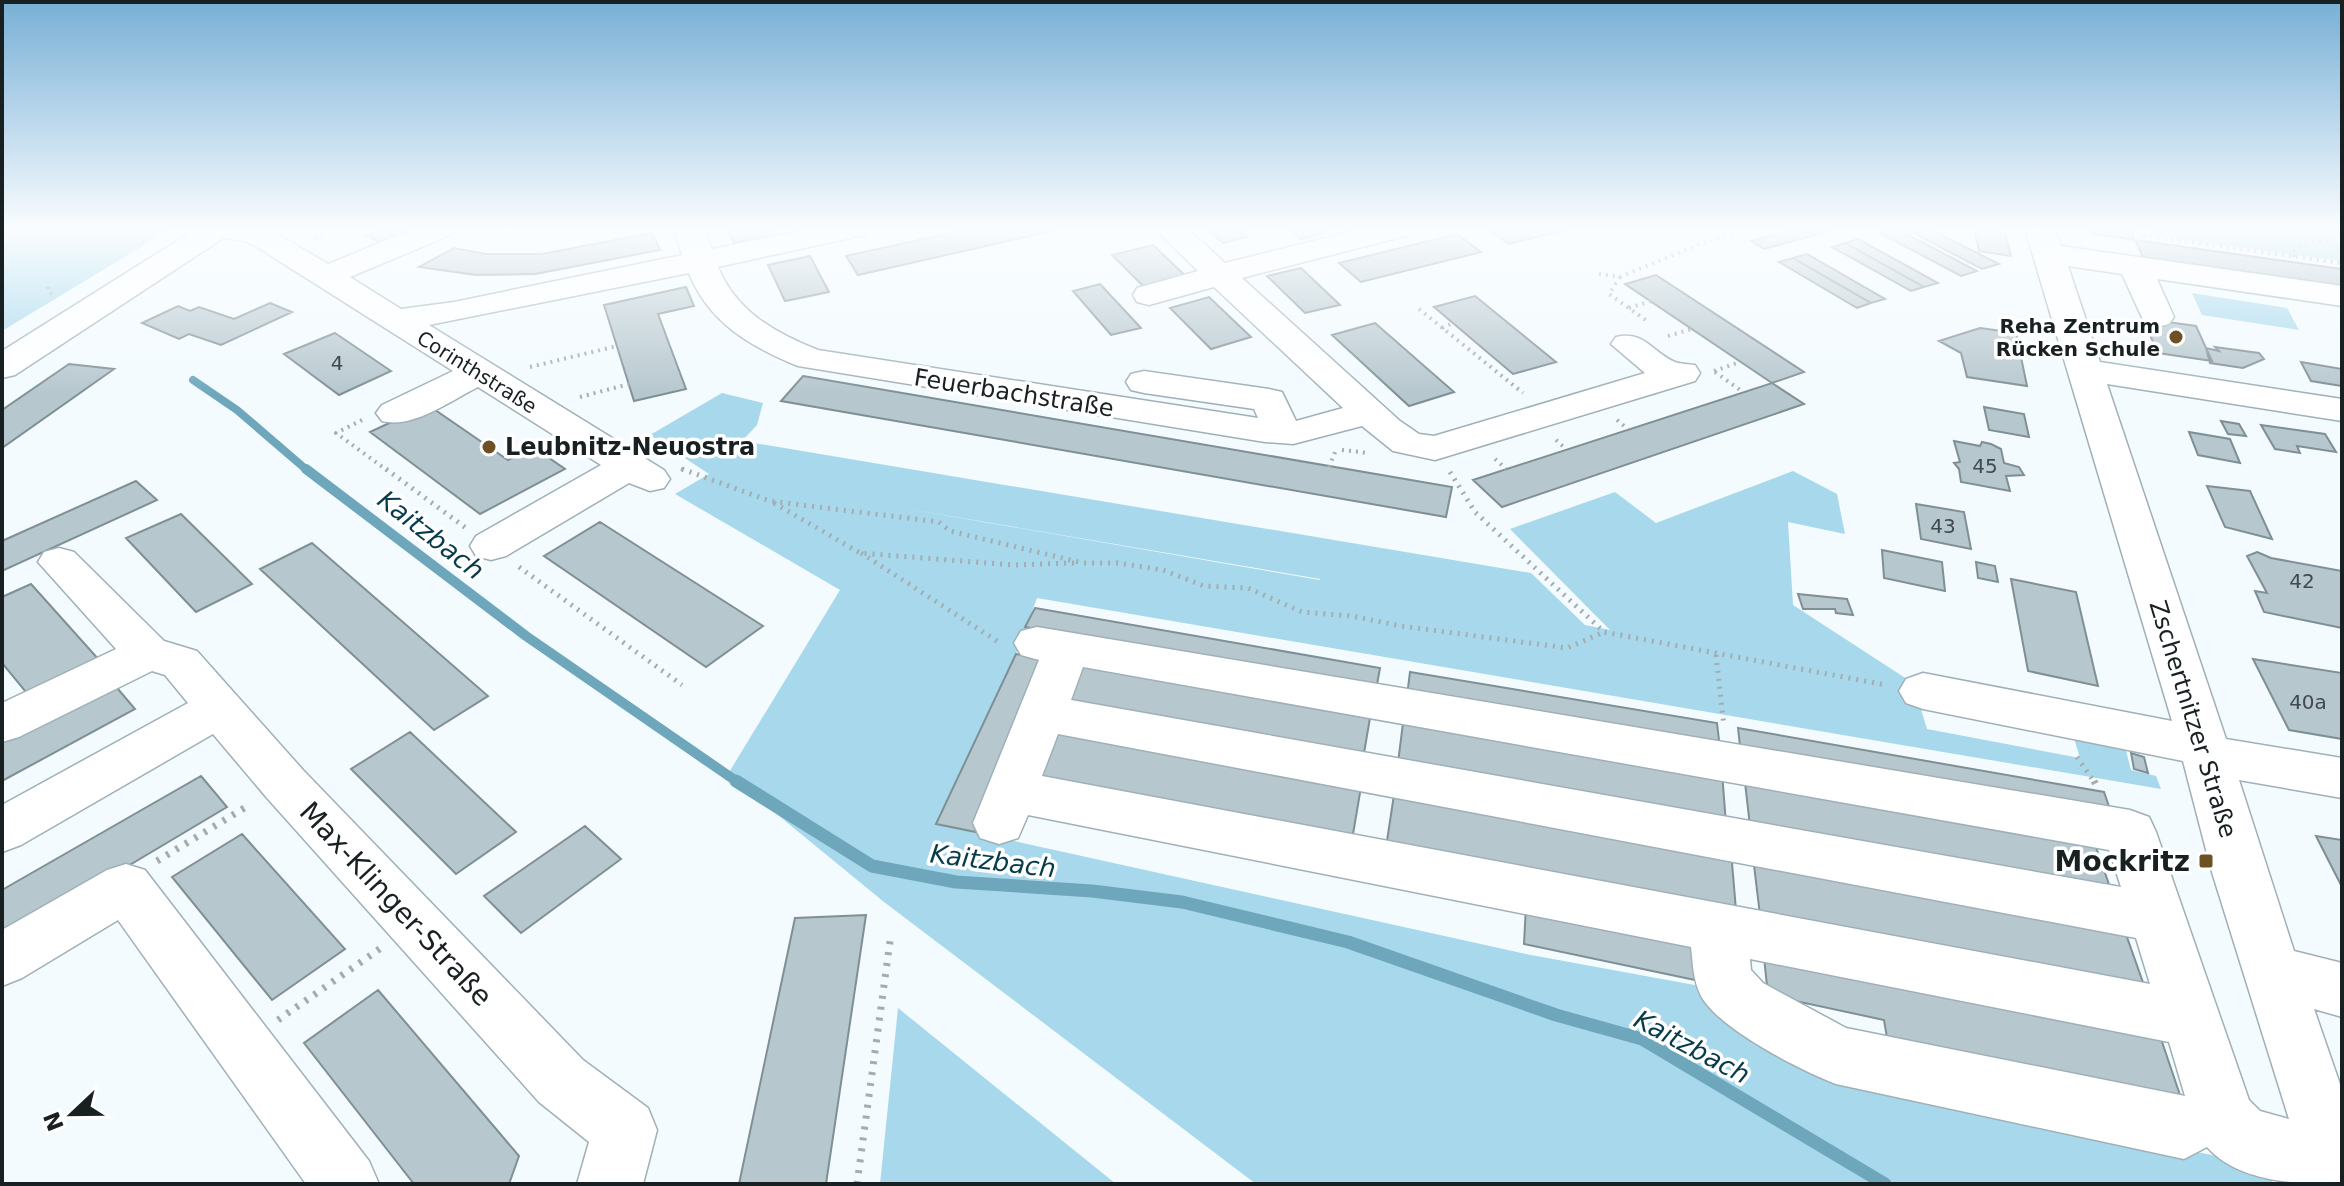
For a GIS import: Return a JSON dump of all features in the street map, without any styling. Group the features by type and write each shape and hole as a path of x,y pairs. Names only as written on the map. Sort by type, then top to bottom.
{"street":[{"path":"2,367 131,284"},
{"name":"Corinthstraße","path":"339,284 640,472"},
{"path":"393,320 454,312 589,284"},
{"name":"Feuerbachstraße","path":"711,284 714,292 738,319 784,349 827,362 1282,432 1293,433 1368,413"},
{"path":"1149,295 1187,284"},
{"path":"1230,284 1368,413 1407,443 1435,448 1689,373"},
{"name":"Zschertnitzer Straße","path":"2058,284 2205,750 2238,869 2339,1175"},
{"path":"2143,284 2157,317"},
{"name":"Zschertnitzer Straße","path":"2259,284 2342,296"},
{"path":"1628,344 1689,373"},
{"path":"2085,370 2342,410"},
{"path":"395,413 482,375"},
{"path":"491,546 640,472"},
{"name":"Max-Klinger-Straße","path":"59,562 220,707 285,784 561,1081 618,1157"},
{"path":"2191,1019 1718,927 1005,807 1042,713 1037,645 2130,832 2224,1119 2241,1137 2339,1175"},
{"path":"2,724 164,658"},
{"path":"1923,691 2342,778"},
{"path":"2,830 220,707"},
{"path":"1042,713 2158,918"},
{"path":"2,960 126,887 346,1184"},
{"path":"1718,927 1723,980 1742,1002 1836,1055 2184,1127"},
{"path":"2273,972 2342,990"}],"path":[{"path":"1628,308 1651,301"},
{"path":"1419,309 1549,413"},
{"path":"1442,328 1453,323"},
{"path":"1668,336 1692,329"},
{"path":"482,375 617,346"},
{"path":"1483,362 1492,356"},
{"path":"1689,373 1740,362"},
{"path":"1435,448 1475,512 1604,632 1923,691"},
{"path":"1329,467 1336,449"},
{"path":"640,472 678,468 770,501 860,553 994,642 1037,645"},
{"path":"770,501 939,522 950,531 1083,563"},
{"path":"860,553 1013,565 1118,563 1163,570 1204,586 1248,588 1302,612 1351,616 1401,626 1567,648 1604,632"},
{"path":"1716,655 1722,712"},
{"path":"2051,716 2094,784 2109,790 2130,832"},
{"path":"126,887 139,873 285,784"},
{"path":"244,1044 414,925"},
{"path":"857,1184 891,934"}],"shaded area":[{"path":"2,284 79,284 2,331"},
{"path":"2192,293 2287,308 2299,330 2202,315"},
{"path":"722,393 763,403 757,425 742,441 1531,573 1585,625 1610,630 1510,529 1615,492 1656,523 1793,471 1837,494 1845,534 1788,522 1793,605 1913,683 1927,729 2080,758 2074,738 2125,747 2131,770 2156,776 2161,789 1037,598 1016,654 937,824 1531,955 1711,988 1843,1078 2269,1167 2273,1184 1256,1184 884,902 728,774 840,590 675,494 709,474 650,435","holes":["891,506 1320,579 1320,580"]},
{"path":"898,1008 1116,1184 880,1184"}],"building":[{"path":"777,284 825,284 829,292 785,301"},
{"path":"1100,284 1141,328 1111,335 1073,291"},
{"path":"1141,284 1178,284 1149,292"},
{"path":"1276,284 1318,284 1340,305 1305,313"},
{"path":"1626,284 1670,284 1804,372 1772,383"},
{"path":"1817,284 1839,284 1871,303 1857,308"},
{"path":"1839,284 1860,284 1885,299 1871,303"},
{"path":"1899,284 1924,287 1911,291"},
{"path":"686,287 694,306 658,314 686,389 634,401 604,305"},
{"path":"1475,296 1556,362 1513,374 1434,307"},
{"path":"1209,297 1251,337 1211,349 1170,308"},
{"path":"270,303 292,312 221,345 189,334 179,339 142,323 178,306 190,311 199,307 234,319"},
{"name":"Reha Zentrum Rücken Schule","path":"2153,320 2196,326 2212,361 2158,353 2144,322"},
{"path":"1375,323 1454,392 1409,406 1332,335"},
{"path":"1980,328 2016,333 2027,386 1967,377 1961,353 1939,341"},
{"path":"335,333 391,371 339,395 284,354"},
{"path":"2215,347 2259,353 2264,359 2243,368 2210,363 2206,348 2219,351"},
{"path":"2301,362 2342,369 2342,386 2311,381"},
{"path":"69,364 114,369 2,448 2,410"},
{"path":"803,376 1452,487 1446,517 781,401"},
{"path":"1772,383 1804,404 1502,507 1473,480"},
{"path":"428,405 508,460 533,447 565,469 480,514 370,432"},
{"path":"1984,407 2024,414 2029,437 1989,430"},
{"path":"2221,421 2239,424 2246,436 2228,434"},
{"path":"2261,425 2325,434 2336,452 2297,446 2300,453 2275,449"},
{"path":"2189,432 2230,439 2240,463 2198,455"},
{"path":"1954,441 1980,446 1982,442 1991,444 2001,449 2004,463 2019,467 2024,475 2006,476 2010,491 1961,482 1959,469 1954,463 1960,462"},
{"path":"136,481 157,500 2,571 2,541"},
{"path":"2207,486 2250,491 2272,539 2225,527"},
{"path":"1916,504 1964,512 1971,549 1921,539"},
{"path":"181,514 252,584 196,612 126,538"},
{"path":"600,522 763,626 706,667 544,556"},
{"path":"312,543 488,696 434,730 260,569"},
{"path":"1882,550 1942,562 1945,591 1884,578"},
{"path":"2257,552 2271,558 2342,571 2342,628 2264,612 2255,591 2267,593 2247,556"},
{"path":"1976,562 1995,566 1998,582 1978,578"},
{"path":"2011,579 2076,592 2098,686 2028,671"},
{"path":"31,584 100,661 30,697 2,663 2,597"},
{"path":"1798,594 1847,599 1853,615 1836,613 1835,609 1803,609"},
{"path":"1035,608 1380,668 1376,690 1025,627"},
{"path":"1016,654 1051,661 976,832 936,824"},
{"path":"2253,659 2342,673 2342,739 2289,730"},
{"path":"1081,660 1371,712 1363,759 1063,703"},
{"path":"1410,672 1717,723 1720,749 1407,696"},
{"path":"112,682 135,709 2,781 2,739"},
{"path":"1404,715 1722,772 1726,824 1398,763"},
{"path":"1738,728 2104,792 2113,818 1741,755"},
{"path":"1055,729 1361,787 1352,840 1035,778"},
{"path":"410,732 516,832 456,874 351,769"},
{"path":"2131,753 2144,757 2148,773 2134,769"},
{"path":"1744,774 2092,836 2112,893 1750,826"},
{"path":"201,776 227,807 2,941 2,890"},
{"path":"1395,788 1731,851 1736,910 1387,841"},
{"path":"585,826 621,859 521,933 484,896"},
{"path":"242,834 345,949 272,1000 172,877"},
{"path":"2316,836 2342,840 2342,887"},
{"path":"1753,857 2123,926 2146,991 1760,915"},
{"path":"1526,905 1706,942 1709,983 1524,944"},
{"path":"866,915 826,1184 739,1184 795,918"},
{"path":"1763,948 2158,1030 2182,1101 1887,1038 1884,1020 1768,995"},
{"path":"378,990 519,1156 509,1184 414,1184 304,1043"}],"waterway":[{"name":"Kaitzbach","path":"193,380 237,410 308,471"},
{"name":"Kaitzbach","path":"306,469 526,636 737,782"},
{"name":"Kaitzbach","path":"737,782 872,866 956,882 1092,891 1182,902 1348,942 1556,1015 1642,1039 1885,1184"}],"place":[{"name":"Reha Zentrum Rücken Schule","path":"2176,337"},
{"name":"Leubnitz-Neuostra","path":"489,447"},
{"name":"Mockritz","path":"2206,861"}]}
